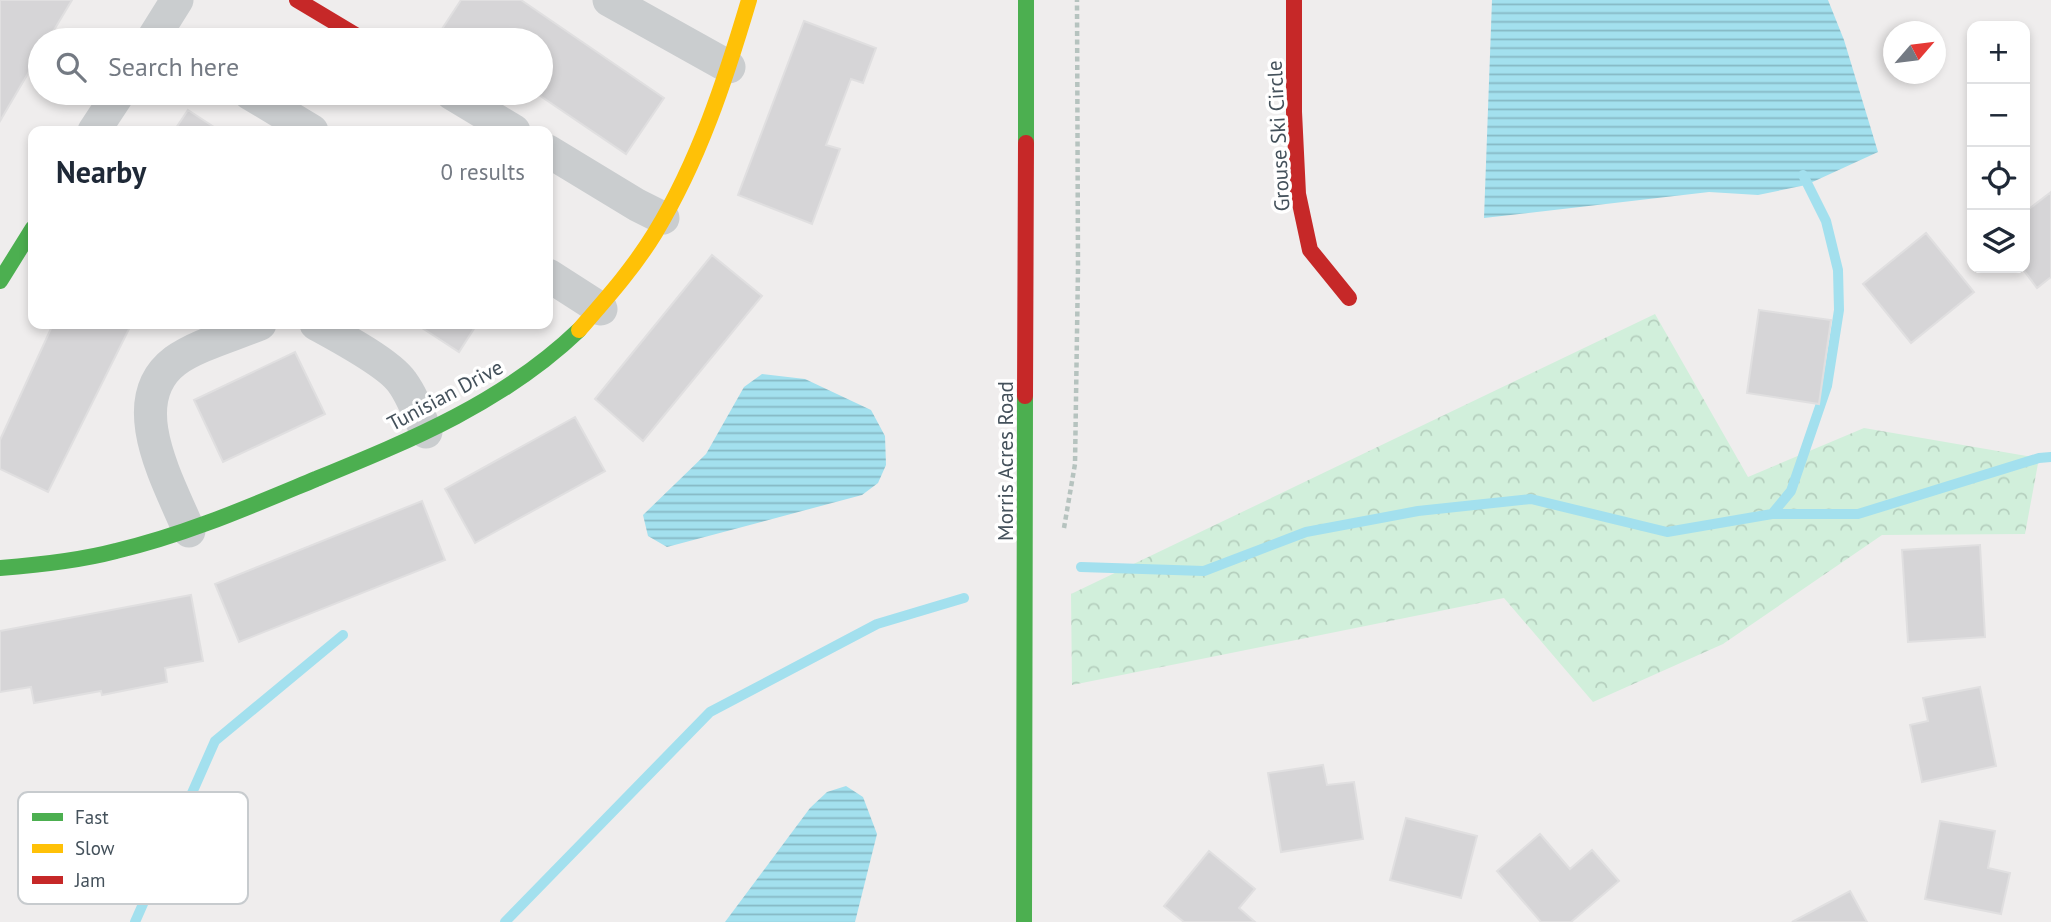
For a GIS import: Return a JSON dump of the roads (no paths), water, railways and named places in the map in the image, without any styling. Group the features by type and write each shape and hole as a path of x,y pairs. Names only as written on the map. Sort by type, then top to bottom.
{"street":[{"path":"162,28 177,0"},
{"path":"297,0 343,28"},
{"path":"609,0 729,67"},
{"name":"Tunisian Drive","path":"0,568 36,567 93,558 189,531 426,432 474,408 536,368 601,309 635,267 697,153 712,119 749,0"},
{"name":"Morris Acres Road","path":"1024,922 1026,0"},
{"name":"Grouse Ski Circle","path":"1294,0 1294,111 1298,194 1310,250 1349,298"},
{"path":"97,126 110,105"},
{"path":"269,105 304,126"},
{"path":"471,105 506,126"},
{"path":"553,154 663,218"},
{"path":"0,281 28,236"},
{"path":"553,278 601,309"},
{"path":"189,531 153,438 150,418 155,386 170,366 181,358 248,329"},
{"path":"324,329 384,365 398,377 408,391 426,432"}],"water":[{"path":"1492,0 1828,0 1844,40 1878,152 1806,185 1758,195 1709,192 1484,218"},
{"path":"762,374 805,379 871,410 885,436 886,465 878,483 862,495 667,547 648,536 643,515 706,454 744,387"},
{"path":"846,786 863,797 877,834 855,922 725,922 810,808 827,792"}],"waterway":[{"path":"1772,514 1791,491 1827,386 1839,310 1838,270 1826,221 1803,175"},
{"path":"1081,567 1204,571 1306,532 1418,511 1531,499 1667,532 1772,514 1858,514 2039,458 2051,457"},
{"path":"505,922 710,712 877,624 964,598"},
{"path":"192,792 215,741 343,635"},
{"path":"135,922 143,904"}]}
